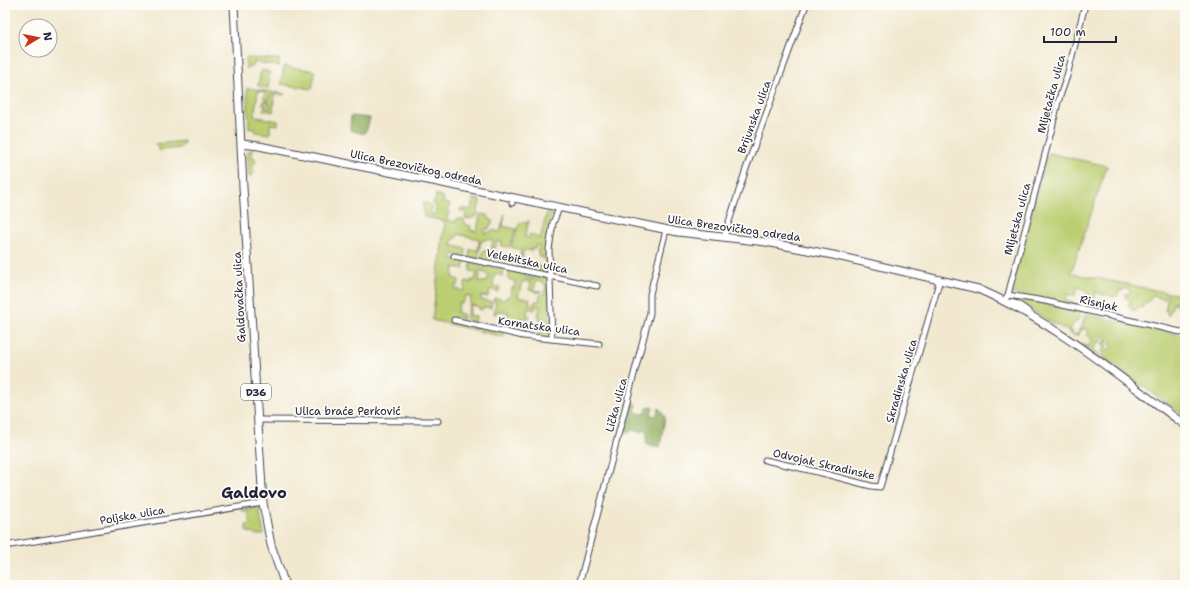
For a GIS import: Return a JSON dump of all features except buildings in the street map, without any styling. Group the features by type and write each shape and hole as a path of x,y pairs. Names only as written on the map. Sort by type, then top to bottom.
{"main road":[{"name":"Galdovačka ulica","path":"234,5 263,503 270,545 285,585"},
{"name":"Ulica Brezovičkog odreda","path":"242,144 259,146 394,173 666,230 766,242 940,279 978,289 1006,299 1079,345 1185,425"}],"street":[{"name":"Brijunska ulica","path":"724,238 746,169 806,5"},
{"name":"Mljetačka ulica","path":"1048,142 1085,5"},
{"name":"Mljetska ulica","path":"1006,299 1048,142"},
{"path":"552,338 551,276 549,263 553,223 559,208"},
{"name":"Lička ulica","path":"578,585 650,313 650,294 666,230"},
{"name":"Velebitska ulica","path":"454,256 597,286"},
{"name":"Skradinska ulica","path":"878,487 880,487 882,483 940,279"},
{"name":"Risnjak","path":"1006,299 1045,301 1185,333"},
{"name":"Kornatska ulica","path":"454,320 523,336 599,344"},
{"name":"Ulica braće Perković","path":"257,420 438,421"},
{"name":"Odvojak Skradinske","path":"765,460 878,487"},
{"name":"Poljska ulica","path":"5,546 263,503"}],"green space":[{"path":"246,58 279,59 279,66 254,62 253,67 249,66 246,69"},
{"path":"284,66 315,71 312,89 281,84"},
{"path":"261,70 270,72 268,88 258,86"},
{"path":"247,88 273,92 263,105 265,92 258,91 254,116 278,121 278,125 270,124 270,134 255,132 255,128 249,129"},
{"path":"275,92 285,94 275,94 273,112 263,110 266,104 267,108 270,108 270,105 267,102"},
{"path":"351,116 370,118 364,134 350,130"},
{"path":"184,141 184,144 180,148 159,150 155,144"},
{"path":"252,149 252,155 256,160 253,166 253,170 255,172 250,177 247,153"},
{"path":"1049,153 1107,166 1071,273 1185,296 1184,302 1182,301 1179,306 1174,302 1169,315 1167,315 1168,311 1165,311 1168,296 1166,295 1165,299 1153,296 1146,304 1143,304 1142,308 1139,307 1136,310 1131,310 1132,307 1128,306 1131,301 1125,298 1126,294 1129,294 1130,290 1127,288 1119,290 1118,295 1115,297 1096,292 1095,299 1086,296 1087,290 1077,287 1075,296 1067,294 1066,301 1073,303 1072,305 1013,294 1010,292 1046,157"},
{"path":"436,194 444,198 443,203 450,204 447,220 455,222 456,219 464,219 465,224 471,226 470,230 477,231 480,214 488,215 489,219 492,220 492,224 490,225 489,229 485,229 484,233 491,232 492,230 500,232 505,214 503,226 516,229 509,247 501,246 502,242 497,241 496,247 494,247 491,262 481,260 483,251 491,250 493,240 485,239 484,241 481,241 478,259 469,258 470,249 478,250 479,239 458,234 456,239 453,239 451,245 466,249 465,257 453,254 451,258 465,261 463,269 454,267 453,278 459,280 458,286 455,285 455,289 464,291 466,281 471,283 471,280 475,280 477,273 470,271 471,262 481,265 479,282 487,282 489,275 482,272 484,265 504,269 503,276 496,274 494,278 493,286 500,287 498,292 490,289 488,297 481,296 481,300 492,302 491,308 483,307 482,310 479,309 479,307 471,305 469,315 476,317 475,322 466,320 471,297 466,296 463,303 459,303 457,312 464,315 463,319 456,317 455,320 504,333 504,337 432,320 445,221 424,217 423,202 429,204 431,207 431,214 435,215 436,206 432,203 435,201"},
{"path":"473,199 480,200 477,216 469,219 465,218 466,212 460,211 461,208 471,210"},
{"path":"548,208 555,210 556,212 554,216 551,215 548,229 551,230 548,272 536,271 537,266 544,267 546,259 538,256 539,252 537,252 540,246 536,245 535,249 532,248 531,251 524,250 521,262 526,263 525,269 517,268 521,250 511,247 520,222 527,223 529,221 525,237 529,238 530,234 540,239"},
{"path":"510,270 527,274 525,282 522,281 518,297 530,299 529,304 534,305 535,301 539,301 540,295 544,294 546,286 544,283 536,281 534,290 541,292 536,293 535,291 529,290 531,283 527,282 529,275 531,275 531,280 533,280 534,275 548,278 551,335 538,336 539,330 542,330 544,321 539,320 540,316 538,315 540,307 536,306 535,310 528,308 527,315 529,315 529,319 520,317 519,327 526,328 526,334 506,330 508,312 497,311 496,314 494,314 496,302 493,301 494,298 505,300 506,297 510,296 511,288 514,288 515,281 508,279"},
{"path":"1012,297 1081,311 1077,322 1075,322 1069,330 1075,335 1074,336 1045,319"},
{"path":"1085,314 1185,336 1185,416 1109,362 1107,363 1082,345 1083,343 1088,347 1092,340 1088,337 1088,331 1083,328 1077,336 1076,335 1082,327","holes":["1102,337 1106,340 1105,343 1103,342 1103,346 1106,347 1108,340 1111,341 1109,350 1104,348 1101,352 1109,362 1093,350 1098,342 1100,343"]},
{"path":"633,403 637,405 635,410 638,413 645,414 647,408 653,407 651,414 656,417 659,408 665,417 660,447 646,444 647,431 642,430 642,432 638,432 632,430 629,433 623,428 628,412 628,404"},
{"path":"249,507 250,511 253,507 259,508 264,535 256,535 247,532 246,525 251,524 248,512 243,512 242,509"}],"district":[{"name":"Galdovo","path":"254,493"}]}
